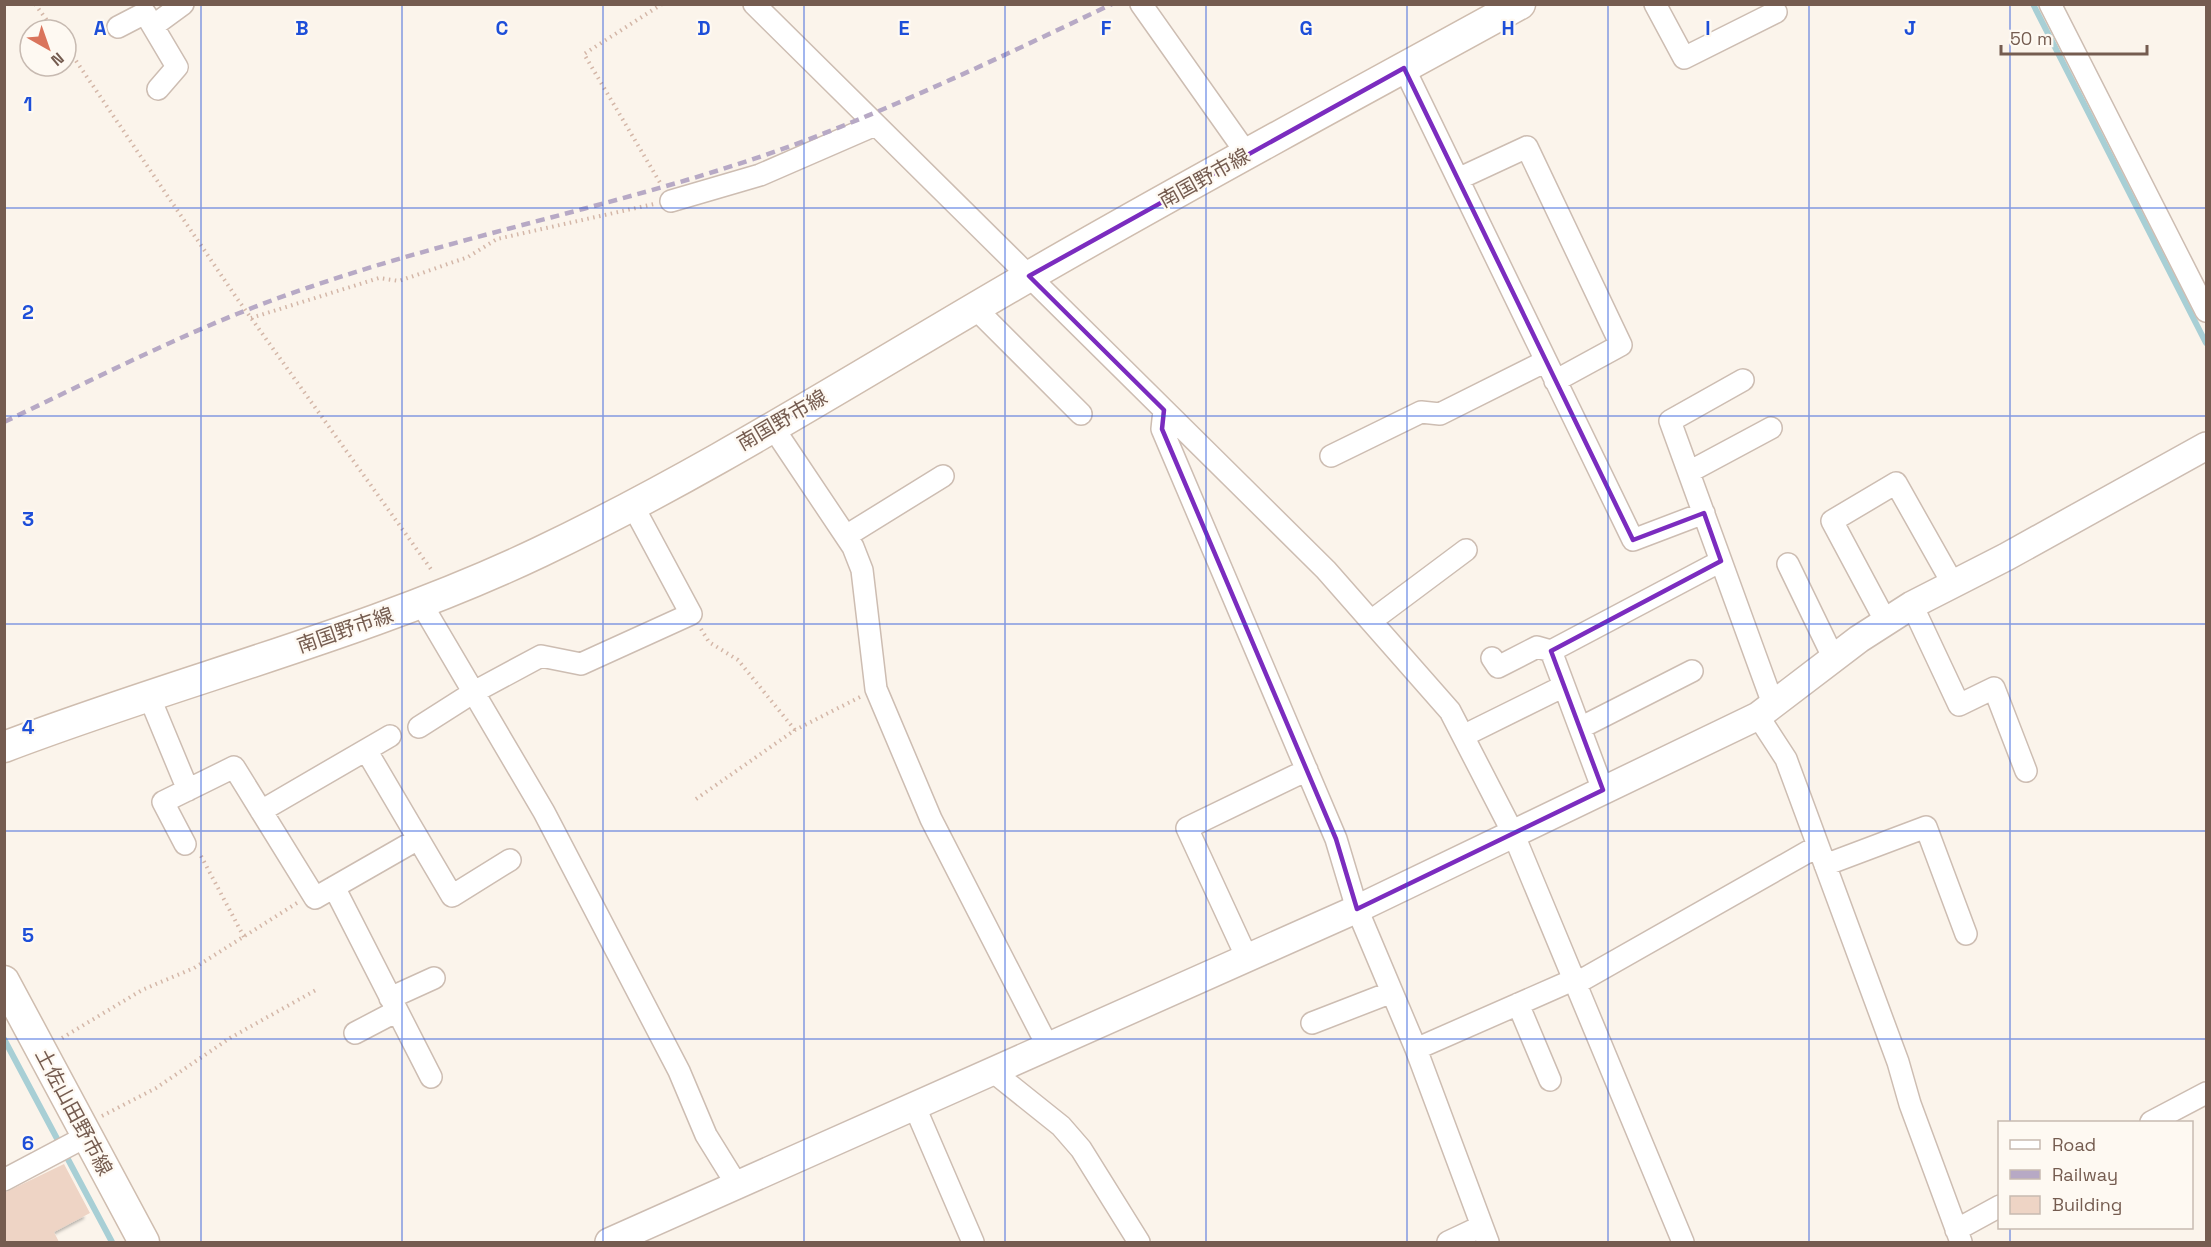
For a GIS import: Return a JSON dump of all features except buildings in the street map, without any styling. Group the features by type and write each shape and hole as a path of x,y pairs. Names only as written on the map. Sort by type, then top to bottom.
{"main road":[{"name":"南国野市線","path":"4,747 95,712 149,696 434,598 536,554 633,506 1029,276 1520,4"},
{"name":"土佐山田野市線","path":"4,981 144,1242"}],"street":[{"path":"153,26 183,4"},
{"path":"754,4 1326,570 1450,711 1513,832 1683,1242"},
{"path":"1141,4 1247,154"},
{"path":"1655,4 1684,58 1776,12"},
{"path":"2050,4 2206,311"},
{"path":"118,27 145,13 177,67 158,89"},
{"path":"1404,68 1633,540 1704,513"},
{"path":"671,201 760,175 875,125"},
{"path":"1458,179 1527,147 1621,345 1555,381"},
{"path":"975,308 1081,414"},
{"path":"1331,456 1421,412 1440,414 1546,361"},
{"path":"1743,380 1670,421 1721,561 1766,710 1822,856 1959,1236 1998,1207"},
{"path":"1164,411 1162,429 1336,839 1357,909 1416,1049 1485,1234 1448,1242"},
{"path":"771,426 846,536 862,570 876,689 931,819 1047,1045"},
{"path":"1689,472 1771,428"},
{"path":"609,1242 1047,1045 1357,909 1766,710 1912,605 2206,446"},
{"path":"846,536 943,476"},
{"path":"1886,622 1833,521 1896,483 1953,584"},
{"path":"419,728 474,692 541,656 581,664 691,614 633,506"},
{"path":"1371,621 1466,550"},
{"path":"1492,658 1498,667 1537,647 1551,651 1721,561"},
{"path":"1788,564 1834,659"},
{"path":"434,598 474,692 590,896 679,1071 706,1135 737,1185"},
{"path":"1912,605 1959,705 1994,688 2026,771"},
{"path":"1551,651 1602,790"},
{"path":"1580,728 1692,671"},
{"path":"1463,736 1564,686"},
{"path":"149,696 188,790"},
{"path":"261,811 390,736"},
{"path":"366,750 452,896 510,860"},
{"path":"185,844 163,802 234,767 315,898 418,839"},
{"path":"1247,958 1187,828 1306,770"},
{"path":"1416,1049 1574,982 1822,856 1926,827 1966,934"},
{"path":"334,887 430,1077"},
{"path":"355,1034 394,1004 434,978"},
{"path":"1312,1023 1392,992"},
{"path":"1518,1004 1550,1080"},
{"path":"991,1071 1061,1126 1081,1149 1139,1242"},
{"path":"2153,1121 2206,1092"},
{"path":"914,1105 973,1242"},
{"path":"4,1180 84,1131"}],"path":[{"path":"34,4 45,18"},
{"path":"251,318 379,278 399,281 468,257 497,239 671,201 584,54 662,4"},
{"path":"78,64 251,318 434,598"},
{"path":"691,614 709,642 738,660 795,730"},
{"path":"696,799 795,730 876,689"},
{"path":"185,844 194,842 244,937"},
{"path":"41,1050 142,990 194,968 312,893"},
{"path":"84,1131 156,1088 230,1038 316,990"}],"highlighted area":[{"path":"1404,68 1633,540 1704,513 1721,561 1551,651 1603,790 1357,909 1336,839 1162,429 1164,410 1029,276"}],"waterway":[{"path":"2033,4 2206,343"},
{"path":"4,1039 112,1242"}],"railway":[{"path":"4,422 193,332 310,287 434,249 684,181 807,140 923,92 1112,4"}]}
